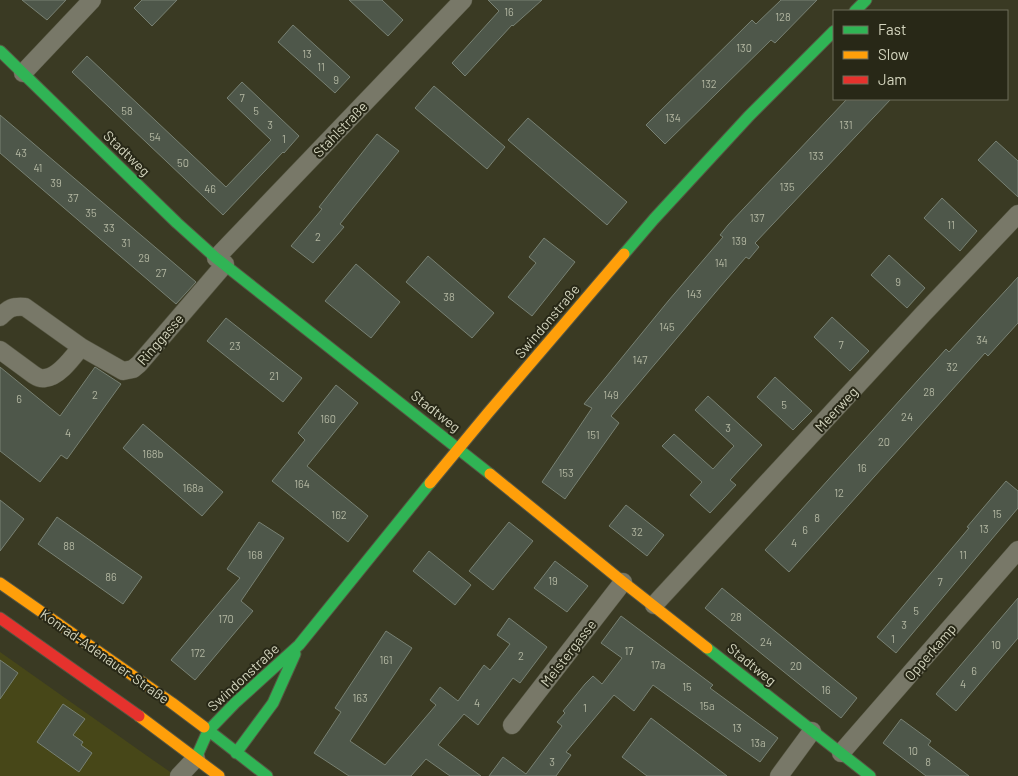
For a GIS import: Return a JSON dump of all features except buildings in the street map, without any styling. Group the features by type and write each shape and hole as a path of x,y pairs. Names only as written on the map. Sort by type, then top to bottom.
{"street":[{"path":"23,72 92,0"},
{"name":"Stahlstraße","path":"220,261 463,0"},
{"path":"855,10 866,0"},
{"name":"Swindonstraße","path":"208,731 235,703 299,645 458,449 654,219 749,116 833,32"},
{"name":"Stadtweg","path":"0,51 170,216 220,261 870,776"},
{"name":"Meerweg","path":"654,605 1018,214"},
{"name":"Ringgasse","path":"0,317 14,306 25,307 81,348 123,371 133,369 220,261"},
{"path":"0,350 34,375 40,378 47,378 62,370 81,348"},
{"name":"Opperkamp","path":"841,753 1018,550"},
{"name":"Meistergasse","path":"512,725 623,582"},
{"name":"Konrad-Adenauer-Straße","path":"0,583 172,703 267,776"},
{"path":"0,618 209,756"},
{"name":"Swindonstraße","path":"236,753 273,703 299,645"},
{"path":"779,776 812,730"},
{"path":"208,731 209,756 219,776"},
{"path":"179,776 209,756 236,753"}],"shaded area":[{"path":"0,652 150,758 176,776 0,776"}],"traffic: fast":[{"path":"856,10 866,0"},
{"path":"624,254 749,116 833,32"},
{"path":"0,51 177,223 216,258 490,474"},
{"path":"196,758 208,731 235,703 299,645 430,483"},
{"path":"707,648 870,776"},
{"path":"236,753 273,703 295,654"},
{"path":"204,727 267,776"}],"traffic: slow":[{"path":"430,483 624,254"},
{"path":"490,474 707,648"},
{"path":"0,583 204,727"},
{"path":"139,716 219,776"}],"traffic: jam":[{"path":"0,618 139,716"}]}
